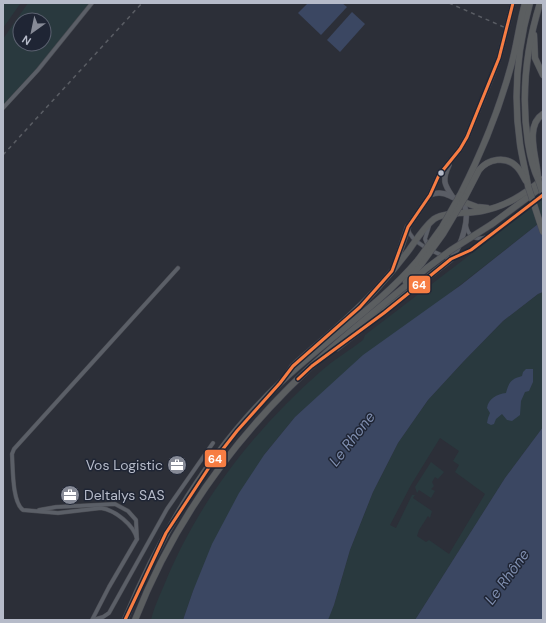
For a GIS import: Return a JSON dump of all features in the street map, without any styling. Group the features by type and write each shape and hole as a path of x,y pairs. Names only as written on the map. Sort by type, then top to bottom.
{"highway":[{"path":"462,198 503,90 513,58 525,3"},
{"path":"530,3 519,56 517,101 520,144 528,186 543,232"},
{"path":"539,5 534,47 536,61 543,75"},
{"path":"539,5 529,48 525,99 528,140 534,170 540,179"},
{"path":"543,114 537,120 533,131 533,142 543,194"},
{"path":"135,619 165,553 190,510 210,480 265,412 327,352 380,308 422,264 442,227 480,168 494,160 504,160 515,165 520,170 528,186"},
{"path":"125,620 151,563 182,507 212,462 293,366 360,307 392,271 430,223 441,216 491,209 516,199 540,179"},
{"path":"280,383 422,264 451,250 492,224 543,186"},
{"path":"462,198 477,207 491,209"},
{"path":"392,271 408,227"},
{"path":"312,366 384,313 451,259"}],"street":[{"path":"3,108 38,70 92,3"},
{"path":"513,3 492,76 467,137 460,149 439,175 430,195 408,227 410,235 416,241 432,251 451,259 467,253 543,194"},
{"path":"451,160 445,173 444,180 446,188 452,197"},
{"path":"430,195 439,192 452,197 462,198 467,213 466,225 458,250 451,259"},
{"path":"430,223 425,239 426,244 432,251"},
{"path":"466,225 468,233 473,238 482,238 490,235"},
{"path":"137,539 131,527 108,509 101,508 58,513 23,510 19,507 16,499 12,454 14,449 178,268"},
{"path":"93,620 103,617 109,613 167,508 213,444"},
{"path":"35,511 56,507 109,504 119,505 128,511 136,520 137,539 109,587 93,620"}],"shaded area":[{"path":"3,3 20,4 14,12 12,12 12,15 3,28"},
{"path":"28,3 90,3 52,51 52,12 22,12"},
{"path":"12,26 12,52 52,52 3,105 3,39"},
{"path":"543,199 543,220 318,397 295,417 264,455 193,591 183,620 151,620 155,606 178,553 194,524 230,469 273,418 296,394 330,363 363,340 365,335"},
{"path":"543,292 543,427 505,478 415,620 327,620 334,605 350,550 373,492 398,443 428,400 463,362 503,321 538,294","holes":["440,438 459,451 453,461 459,465 455,472 485,494 449,554 429,540 426,542 417,536 428,516 430,518 432,511 413,498 415,495 412,495 396,528 390,525 411,485"]},
{"path":"431,462 444,472 438,479 435,477 432,482 434,486 431,489 435,491 431,498 419,490 417,493 415,487"}],"water":[{"path":"308,3 342,3 347,7 321,35 298,13"},
{"path":"352,12 365,24 340,52 327,40"},
{"name":"Le Rhone","path":"543,220 543,292 538,294 503,321 463,362 428,400 398,443 373,492 350,550 334,605 328,620 183,620 212,544 239,493 264,455 295,417 363,355 461,285"},
{"path":"526,369 533,369 533,382 529,391 525,392 521,401 520,415 512,421 507,420 502,414 496,419 494,424 491,425 487,423 490,413 487,408 489,402 499,394 506,393 511,382 515,378 522,376"},
{"name":"Le Rhône","path":"543,427 543,620 415,620 505,478"}],"railway":[{"path":"3,155 142,3"},
{"path":"449,3 506,28"}],"transit line":[{"name":"64","path":"125,620 166,533 212,463 237,431 280,383 293,366 360,307 392,271 408,227 430,195 439,175 460,149 467,137 499,58 513,3"},
{"name":"64","path":"298,379 312,366 384,313 451,259 471,250 543,195"}],"place":[{"name":"Vos Logistic","path":"177,465"},
{"name":"Deltalys SAS","path":"70,495"}]}
